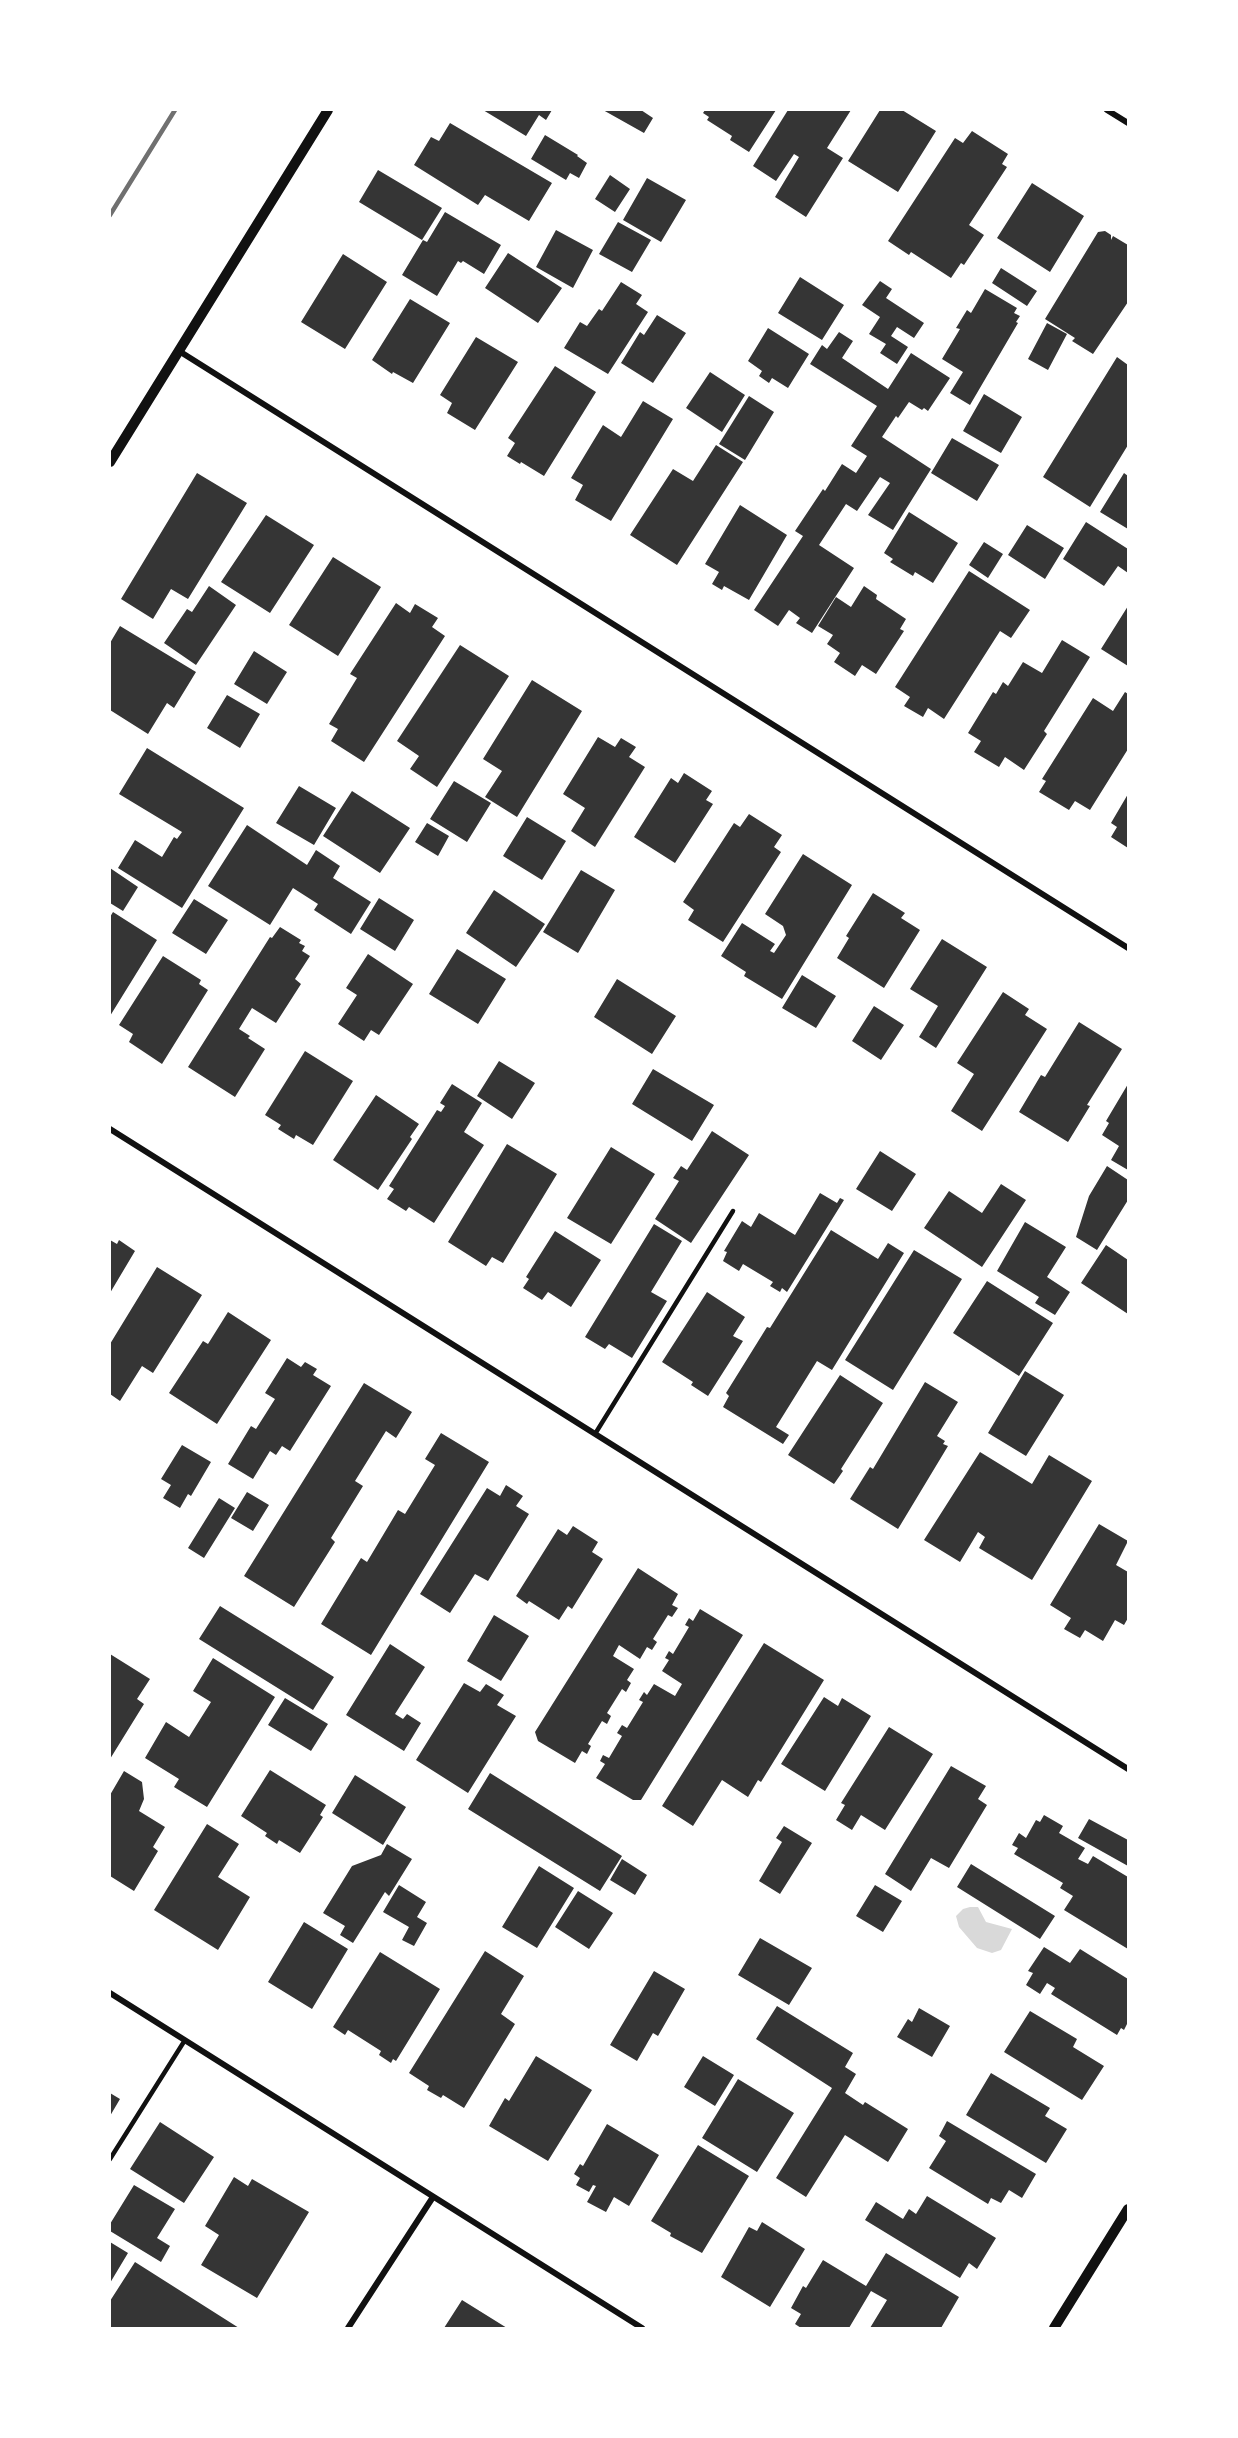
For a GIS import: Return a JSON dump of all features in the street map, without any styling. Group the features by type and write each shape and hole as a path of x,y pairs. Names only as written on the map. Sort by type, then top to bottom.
{"street":[{"path":"110,462 328,110"},
{"path":"1107,110 1128,123"},
{"path":"179,351 1128,948"},
{"path":"110,1129 1128,1769"},
{"path":"110,1993 642,2328"},
{"path":"348,2328 433,2197"},
{"path":"1054,2328 1128,2209"}],"lane":[{"path":"595,1434 733,1211"},
{"path":"110,2159 185,2040"}],"shaded area":[{"path":"978,1907 986,1922 1012,1929 1001,1950 992,1953 977,1948 959,1927 956,1916 963,1909"}],"building":[{"path":"483,110 552,110 546,120 539,115 526,136"},
{"path":"603,110 641,110 653,118 644,133"},
{"path":"705,110 776,110 749,152 730,140 732,136 707,120 709,117 703,113"},
{"path":"788,110 851,110 827,148 843,158 806,217 775,197 799,157 794,154 776,181 753,166"},
{"path":"880,110 902,110 936,131 898,192 848,161"},
{"path":"450,123 552,183 529,221 485,195 478,205 414,165 431,137 439,141"},
{"path":"972,131 1008,154 1002,164 1007,167 969,225 984,235 964,265 961,263 951,278 911,252 909,255 888,241 955,138 963,143"},
{"path":"545,135 587,163 579,178 570,173 566,180 531,159"},
{"path":"378,170 442,208 422,240 359,202"},
{"path":"610,175 630,189 615,212 595,199"},
{"path":"647,178 686,200 661,242 623,220"},
{"path":"1032,183 1084,216 1050,272 997,238"},
{"path":"445,212 501,245 484,274 463,261 461,263 458,261 437,296 402,275 423,240 427,242"},
{"path":"618,222 651,240 632,272 599,254"},
{"path":"556,230 593,250 573,288 536,267"},
{"path":"1105,231 1111,235 1111,240 1113,236 1128,245 1128,302 1093,354 1072,341 1075,338 1045,319 1098,232"},
{"path":"508,253 562,288 538,323 485,288"},
{"path":"343,254 387,282 345,349 301,322"},
{"path":"1001,268 1037,291 1027,306 992,283"},
{"path":"800,277 844,305 822,340 778,313"},
{"path":"880,281 892,289 886,298 924,323 914,338 897,327 891,336 908,347 897,364 880,353 886,344 869,334 880,317 862,305"},
{"path":"621,282 642,295 636,304 648,312 608,374 564,348 580,322 587,326 599,309 602,311"},
{"path":"985,289 1017,308 1014,313 1020,316 970,405 950,393 963,372 942,359 960,329 956,328 967,310 971,313"},
{"path":"410,299 450,323 413,383 393,372 392,374 372,360"},
{"path":"657,315 686,333 653,383 621,363 640,332 644,335"},
{"path":"1047,323 1067,334 1048,370 1028,359"},
{"path":"768,328 809,354 788,388 772,378 769,383 759,376 762,371 748,361"},
{"path":"839,332 853,341 842,358 888,389 911,353 950,378 928,411 909,402 882,437 931,469 893,530 868,515 890,483 880,477 857,511 846,504 819,545 854,568 812,633 796,623 800,618 789,610 778,626 754,610 803,536 795,531 823,489 825,491 842,464 856,473 867,456 851,446 877,406 810,364 822,345 827,349"},
{"path":"476,337 518,362 475,430 447,413 452,403 440,395"},
{"path":"1117,357 1128,365 1128,445 1090,507 1043,477"},
{"path":"555,366 596,392 544,476 507,456 515,443 508,438"},
{"path":"710,372 745,395 722,432 686,408"},
{"path":"984,394 1022,417 1001,453 963,431"},
{"path":"749,396 774,412 745,460 719,444"},
{"path":"643,401 673,419 611,521 575,500 583,485 571,478 603,425 621,437"},
{"path":"952,438 999,465 977,501 931,473"},
{"path":"716,445 743,462 677,565 630,535 673,469 693,481"},
{"path":"197,473 247,503 188,599 171,589 153,619 121,599"},
{"path":"1124,473 1128,476 1128,529 1100,512"},
{"path":"740,505 787,535 749,600 724,586 722,590 712,584 719,572 705,564"},
{"path":"909,512 958,543 933,583 915,572 913,576 890,562 893,559 884,553"},
{"path":"266,515 314,545 270,613 221,582"},
{"path":"1086,522 1128,549 1128,573 1118,566 1104,586 1063,559"},
{"path":"1027,525 1064,548 1045,579 1008,555"},
{"path":"984,542 1003,554 988,578 969,565"},
{"path":"333,557 381,587 338,656 289,625"},
{"path":"969,571 1030,610 1011,638 1000,631 944,719 928,708 923,717 904,706 910,697 895,687"},
{"path":"209,586 236,605 196,665 164,643 187,609 192,612"},
{"path":"864,586 877,595 876,599 906,619 900,629 904,631 876,674 862,665 855,676 834,662 840,653 827,644 833,635 818,626 836,597 851,607"},
{"path":"396,603 410,613 415,604 438,618 432,627 445,636 364,762 331,741 338,729 329,724 357,678 350,674"},
{"path":"1128,606 1128,666 1101,649"},
{"path":"120,626 196,672 174,708 167,703 148,734 110,710 110,643"},
{"path":"1062,640 1090,657 1044,731 1047,734 1024,770 1005,757 999,767 974,752 981,741 968,733 993,692 996,694 1003,682 1008,686 1023,662 1042,673"},
{"path":"460,645 509,676 437,787 410,769 419,756 397,741"},
{"path":"254,651 287,672 267,704 234,684"},
{"path":"532,680 582,711 517,817 485,797 502,771 483,759"},
{"path":"1125,692 1128,694 1128,749 1090,810 1075,801 1069,810 1039,792 1046,781 1042,779 1093,698 1113,711"},
{"path":"227,695 260,714 240,748 207,728"},
{"path":"598,737 615,747 621,738 636,747 629,757 645,767 595,847 571,831 585,808 563,794"},
{"path":"147,748 244,808 182,908 118,868 135,840 162,857 174,837 177,839 182,832 119,794"},
{"path":"684,773 712,791 706,800 713,804 675,863 634,837 671,778 678,783"},
{"path":"454,781 491,803 467,842 430,819"},
{"path":"299,786 336,808 314,845 276,823"},
{"path":"352,791 410,828 380,873 323,836"},
{"path":"1128,794 1128,848 1111,837 1117,827 1111,823"},
{"path":"749,814 782,835 774,847 781,852 723,942 688,920 694,910 683,902 734,823 740,827"},
{"path":"527,817 566,841 542,880 503,856"},
{"path":"427,823 449,836 438,856 415,842"},
{"path":"247,825 307,865 316,850 340,866 333,878 371,902 351,934 314,910 318,904 293,888 270,925 208,886"},
{"path":"803,854 852,885 782,999 744,976 746,972 721,956 742,923 775,944 770,951 774,953 786,935 783,926 765,914"},
{"path":"110,868 138,887 123,911 110,903"},
{"path":"581,870 615,890 578,953 543,932"},
{"path":"494,890 545,924 516,967 466,933"},
{"path":"873,893 905,913 901,918 920,930 884,988 837,958 849,938 846,936"},
{"path":"379,898 414,920 395,951 360,929"},
{"path":"194,899 228,920 206,954 172,933"},
{"path":"113,912 157,940 110,1016 110,917"},
{"path":"280,927 301,940 299,943 305,946 302,951 310,956 295,979 301,984 276,1023 252,1008 239,1029 265,1049 235,1097 188,1067 270,937 272,938"},
{"path":"942,939 987,967 936,1048 919,1037 938,1006 910,989"},
{"path":"457,949 506,979 478,1024 429,994"},
{"path":"368,954 413,984 379,1035 371,1030 364,1041 338,1024 357,995 346,988"},
{"path":"163,956 201,980 199,984 208,990 162,1064 129,1042 133,1034 119,1025"},
{"path":"802,975 836,996 816,1028 782,1008"},
{"path":"617,979 676,1016 652,1054 594,1017"},
{"path":"1003,992 1029,1009 1025,1015 1047,1029 982,1131 951,1111 974,1074 957,1063"},
{"path":"874,1006 904,1025 881,1060 852,1041"},
{"path":"1079,1022 1122,1049 1087,1105 1090,1106 1068,1142 1019,1112 1041,1075 1045,1077"},
{"path":"305,1051 353,1081 313,1145 296,1135 294,1139 278,1129 281,1125 265,1115"},
{"path":"499,1061 535,1083 512,1119 477,1096"},
{"path":"653,1069 714,1105 692,1141 632,1104"},
{"path":"452,1084 482,1103 464,1132 484,1145 434,1223 409,1207 406,1211 387,1199 394,1189 389,1186 437,1110 441,1112 445,1106 440,1103"},
{"path":"1128,1084 1128,1170 1111,1160 1119,1146 1102,1135 1109,1123 1106,1121"},
{"path":"376,1095 419,1124 410,1137 412,1139 378,1190 333,1160"},
{"path":"712,1131 749,1155 691,1243 655,1219 679,1181 673,1178 681,1166 687,1170"},
{"path":"507,1144 557,1174 503,1263 492,1257 486,1266 448,1242"},
{"path":"611,1147 655,1174 611,1244 567,1218"},
{"path":"880,1151 916,1174 892,1211 856,1189"},
{"path":"1107,1166 1128,1180 1128,1200 1097,1250 1076,1237 1089,1196"},
{"path":"1001,1184 1026,1200 982,1267 924,1228 949,1191 982,1213"},
{"path":"820,1193 837,1203 840,1198 844,1200 787,1292 782,1288 780,1292 770,1286 773,1282 743,1264 739,1271 723,1261 727,1252 724,1251 742,1221 751,1227 759,1213 795,1235"},
{"path":"1025,1222 1066,1247 1047,1277 1070,1292 1055,1315 1035,1303 1039,1297 997,1271"},
{"path":"654,1224 682,1241 651,1292 667,1301 632,1358 609,1344 605,1349 585,1337"},
{"path":"831,1230 878,1259 888,1243 904,1253 832,1370 817,1361 776,1427 789,1435 783,1444 723,1407 729,1396 726,1393"},
{"path":"555,1231 601,1260 571,1307 548,1292 542,1300 523,1288 529,1279 526,1277"},
{"path":"110,1240 117,1244 119,1240 135,1251 110,1293"},
{"path":"1106,1245 1128,1260 1128,1314 1081,1283"},
{"path":"914,1250 962,1279 893,1390 845,1360"},
{"path":"157,1267 202,1295 153,1373 142,1366 120,1401 110,1394 110,1344"},
{"path":"987,1281 1053,1323 1019,1376 953,1333"},
{"path":"707,1292 745,1317 733,1336 743,1341 708,1396 691,1385 693,1382 662,1362"},
{"path":"228,1312 271,1340 217,1424 169,1393 203,1341 208,1344"},
{"path":"287,1358 301,1367 305,1362 317,1369 313,1375 331,1386 290,1451 282,1446 276,1455 270,1451 253,1479 228,1464 251,1426 256,1429 275,1399 265,1393"},
{"path":"1025,1371 1064,1395 1026,1456 988,1433"},
{"path":"840,1375 883,1403 834,1484 788,1455"},
{"path":"925,1382 958,1402 937,1436 945,1441 943,1444 948,1446 898,1529 850,1499 870,1467 873,1469"},
{"path":"364,1383 412,1412 396,1438 386,1431 355,1481 363,1486 331,1538 335,1542 294,1607 244,1576"},
{"path":"441,1433 489,1462 371,1655 321,1624 361,1558 367,1562 398,1510 405,1514 435,1465 425,1459"},
{"path":"182,1445 211,1462 191,1496 188,1494 180,1508 163,1498 171,1485 161,1479"},
{"path":"980,1452 1032,1484 1049,1455 1092,1481 1032,1580 979,1548 985,1537 978,1532 960,1562 924,1540"},
{"path":"506,1485 523,1496 516,1506 529,1514 488,1581 475,1574 450,1613 420,1594 487,1488 500,1496"},
{"path":"247,1492 269,1505 253,1531 231,1518"},
{"path":"219,1498 235,1508 204,1558 188,1548"},
{"path":"1099,1524 1128,1541 1116,1565 1128,1572 1128,1618 1124,1625 1115,1620 1103,1641 1085,1630 1080,1638 1064,1629 1071,1618 1050,1605"},
{"path":"573,1526 598,1542 592,1552 603,1559 572,1609 568,1606 559,1620 529,1601 527,1604 516,1596 558,1529 567,1535"},
{"path":"638,1568 678,1594 672,1605 678,1608 672,1617 668,1615 653,1639 657,1642 652,1650 647,1647 640,1659 619,1645 613,1656 634,1669 627,1680 631,1683 626,1692 622,1689 607,1713 611,1716 607,1724 602,1721 588,1744 591,1746 587,1754 582,1751 575,1763 538,1741 535,1732"},
{"path":"220,1606 334,1677 313,1710 199,1639"},
{"path":"700,1609 743,1635 641,1800 633,1800 596,1778 605,1764 600,1761 603,1755 609,1758 622,1736 617,1733 622,1725 627,1728 643,1702 639,1700 644,1692 647,1695 654,1684 675,1696 682,1684 662,1671 669,1660 665,1658 669,1651 673,1654 689,1627 685,1625 689,1618 693,1621"},
{"path":"494,1615 529,1636 501,1681 467,1661"},
{"path":"764,1643 824,1680 761,1782 758,1780 748,1797 722,1780 693,1826 662,1806"},
{"path":"390,1644 425,1667 395,1714 403,1719 407,1714 421,1723 404,1751 346,1715"},
{"path":"110,1654 150,1679 137,1699 144,1704 110,1759"},
{"path":"213,1658 275,1697 207,1807 174,1787 179,1779 145,1758 166,1722 189,1737 211,1702 193,1691"},
{"path":"464,1683 480,1692 486,1684 504,1695 497,1705 516,1716 468,1793 416,1760"},
{"path":"824,1697 838,1706 842,1698 871,1716 825,1791 781,1764"},
{"path":"285,1698 328,1724 311,1751 268,1725"},
{"path":"889,1727 933,1754 885,1830 861,1815 852,1830 836,1820 845,1805 841,1803"},
{"path":"951,1766 986,1786 978,1799 987,1805 949,1868 931,1858 911,1891 885,1874"},
{"path":"270,1770 326,1805 320,1815 323,1817 300,1853 279,1840 277,1844 265,1836 267,1833 241,1816"},
{"path":"124,1771 142,1782 144,1799 139,1811 165,1827 153,1847 158,1851 134,1891 110,1876 110,1795"},
{"path":"490,1773 622,1856 600,1891 468,1809"},
{"path":"355,1775 406,1807 383,1845 332,1813"},
{"path":"1044,1815 1063,1826 1059,1833 1085,1848 1078,1859 1088,1864 1093,1856 1128,1877 1128,1949 1064,1910 1073,1896 1060,1888 1063,1883 1014,1854 1018,1848 1012,1845 1019,1833 1026,1838 1036,1820 1040,1822"},
{"path":"1089,1819 1128,1840 1128,1866 1078,1838"},
{"path":"207,1824 239,1844 218,1877 250,1897 218,1950 154,1910"},
{"path":"784,1826 812,1843 780,1894 759,1881 782,1842 776,1838"},
{"path":"387,1844 412,1859 389,1896 385,1892 353,1943 340,1935 345,1926 323,1913 352,1866 381,1855"},
{"path":"622,1859 647,1875 635,1895 610,1880"},
{"path":"971,1864 1055,1916 1040,1939 957,1887"},
{"path":"539,1866 574,1888 537,1948 502,1927"},
{"path":"399,1885 426,1902 417,1917 427,1923 414,1946 402,1940 409,1927 383,1912"},
{"path":"875,1885 902,1901 883,1932 856,1916"},
{"path":"578,1891 613,1913 589,1949 555,1927"},
{"path":"304,1922 348,1949 312,2009 268,1982"},
{"path":"760,1938 812,1968 789,2005 738,1975"},
{"path":"1044,1947 1070,1963 1080,1949 1128,1979 1128,2022 1124,2030 1121,2028 1117,2035 1051,1994 1055,1988 1047,1983 1040,1994 1026,1985 1033,1973 1028,1971"},
{"path":"485,1951 524,1976 501,2014 515,2024 464,2108 443,2095 441,2098 427,2090 429,2086 409,2073"},
{"path":"380,1952 440,1989 396,2061 393,2059 391,2063 379,2055 381,2051 348,2030 345,2035 333,2027"},
{"path":"654,1971 685,1989 658,2036 653,2033 637,2061 610,2045"},
{"path":"777,2006 853,2053 845,2067 856,2074 845,2093 863,2105 865,2102 908,2129 888,2162 845,2135 806,2197 776,2178 832,2088 756,2039"},
{"path":"919,2008 950,2026 932,2057 897,2037 908,2019 912,2022"},
{"path":"1030,2011 1077,2039 1073,2047 1104,2066 1082,2100 1004,2052"},
{"path":"536,2056 592,2090 548,2161 489,2126 505,2098 509,2101"},
{"path":"703,2056 734,2075 715,2106 684,2087"},
{"path":"991,2073 1050,2108 1045,2116 1067,2129 1046,2163 966,2115"},
{"path":"738,2079 794,2113 757,2172 702,2138"},
{"path":"110,2093 120,2099 110,2116"},
{"path":"947,2121 1036,2174 1022,2198 1009,2190 1001,2203 991,2198 988,2204 929,2168 946,2141 939,2136"},
{"path":"160,2122 214,2157 184,2203 130,2169"},
{"path":"607,2124 659,2155 629,2206 614,2197 606,2212 587,2202 596,2186 593,2185 589,2192 576,2185 580,2178 574,2174 580,2164 583,2166"},
{"path":"698,2145 749,2176 702,2253 670,2236 671,2233 651,2221"},
{"path":"234,2177 248,2186 252,2179 309,2212 257,2298 201,2265 219,2235 205,2226"},
{"path":"134,2185 175,2209 157,2238 170,2246 161,2262 110,2231 110,2224"},
{"path":"927,2196 996,2238 977,2269 969,2263 960,2278 865,2220 876,2202 903,2219 909,2209 916,2214"},
{"path":"762,2222 805,2249 770,2307 721,2277 749,2227 757,2231"},
{"path":"110,2242 128,2253 110,2283"},
{"path":"886,2253 959,2297 941,2328 870,2328 887,2300 871,2291 849,2328 801,2328 795,2324 801,2314 791,2308 803,2286 806,2288 823,2260 866,2286"},
{"path":"135,2262 239,2328 110,2328 110,2301"},
{"path":"462,2300 507,2328 444,2328"}],"railway":[{"path":"110,215 175,110"}]}
